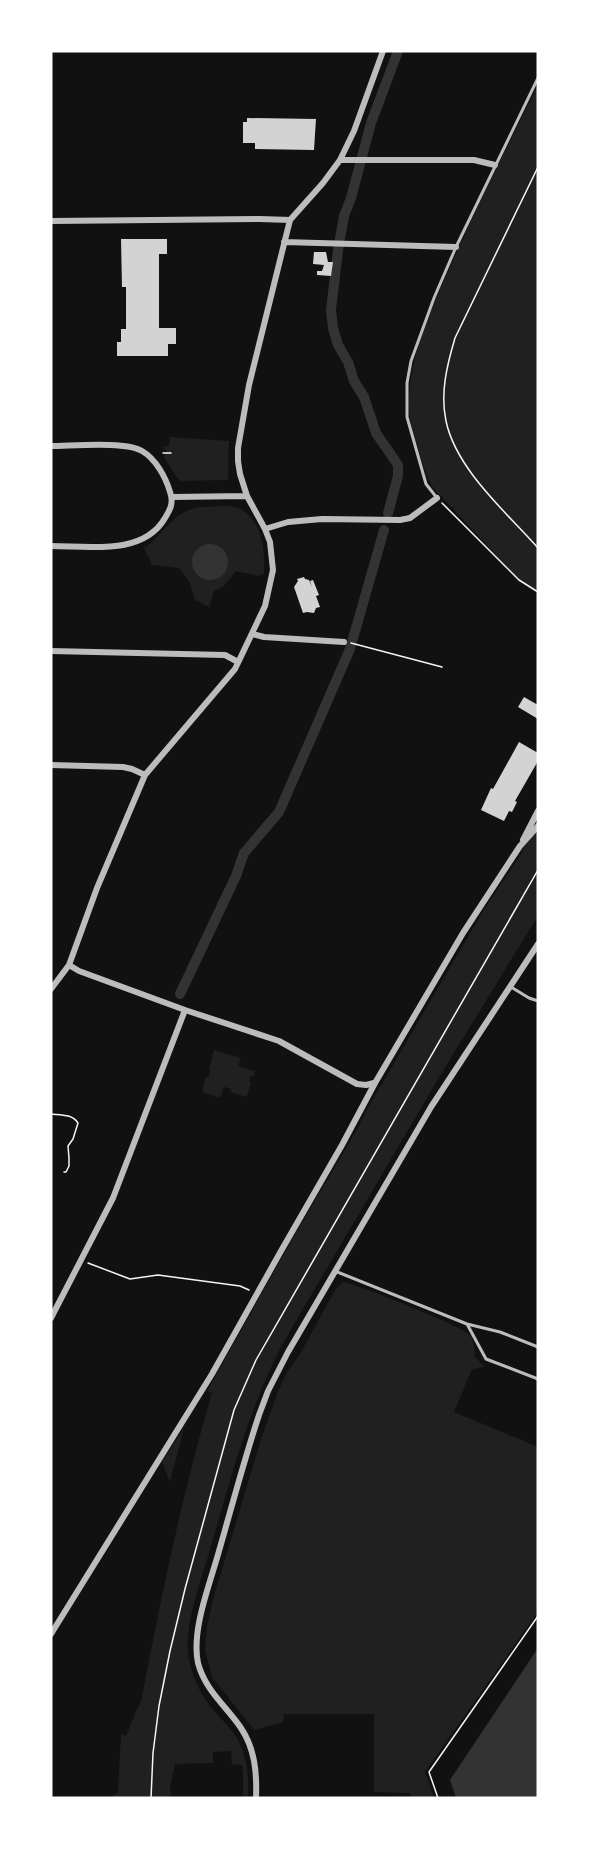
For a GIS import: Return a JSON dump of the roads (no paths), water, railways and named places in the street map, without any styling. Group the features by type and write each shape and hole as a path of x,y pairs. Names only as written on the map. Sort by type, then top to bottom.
{"street":[{"path":"51,989 69,965 145,775 221,686 238,662 265,606 273,570 270,542 247,496 240,474 238,448 249,385 290,220 340,160 354,131 383,51"},
{"path":"340,160 474,160 495,165"},
{"path":"51,221 290,220"},
{"path":"284,242 456,247"},
{"path":"51,446 126,446 142,451 158,468 172,497 171,507 160,526 152,535 140,541 123,546 51,546"},
{"path":"172,497 247,496"},
{"path":"265,529 288,522 322,519 400,520 415,514 437,498"},
{"path":"253,634 264,637 344,642"},
{"path":"51,651 225,655 238,662"},
{"path":"51,765 123,767 145,775"},
{"path":"51,1634 212,1374 375,1083 463,933 520,846 538,811"},
{"path":"520,846 538,826"},
{"path":"256,1798 256,1766 248,1740 241,1727 210,1690 203,1678 198,1663 197,1648 198,1628 258,1415 278,1372 431,1107 538,944"},
{"path":"69,965 79,971 185,1010 279,1041 357,1084 375,1083"},
{"path":"51,1318 113,1198 185,1010"}],"lane":[{"path":"437,498 426,484 407,417 407,383 417,340 456,247 538,78"},
{"path":"511,987 538,1001"},
{"path":"335,1271 467,1324 500,1332 538,1347"},
{"path":"467,1324 486,1359 538,1379"}],"waterway":[{"path":"388,513 398,476 398,465 376,433 364,397 338,345 331,310 344,216 371,123 398,51"},
{"path":"180,994 236,876 244,853 279,812 350,649 384,530"}]}
